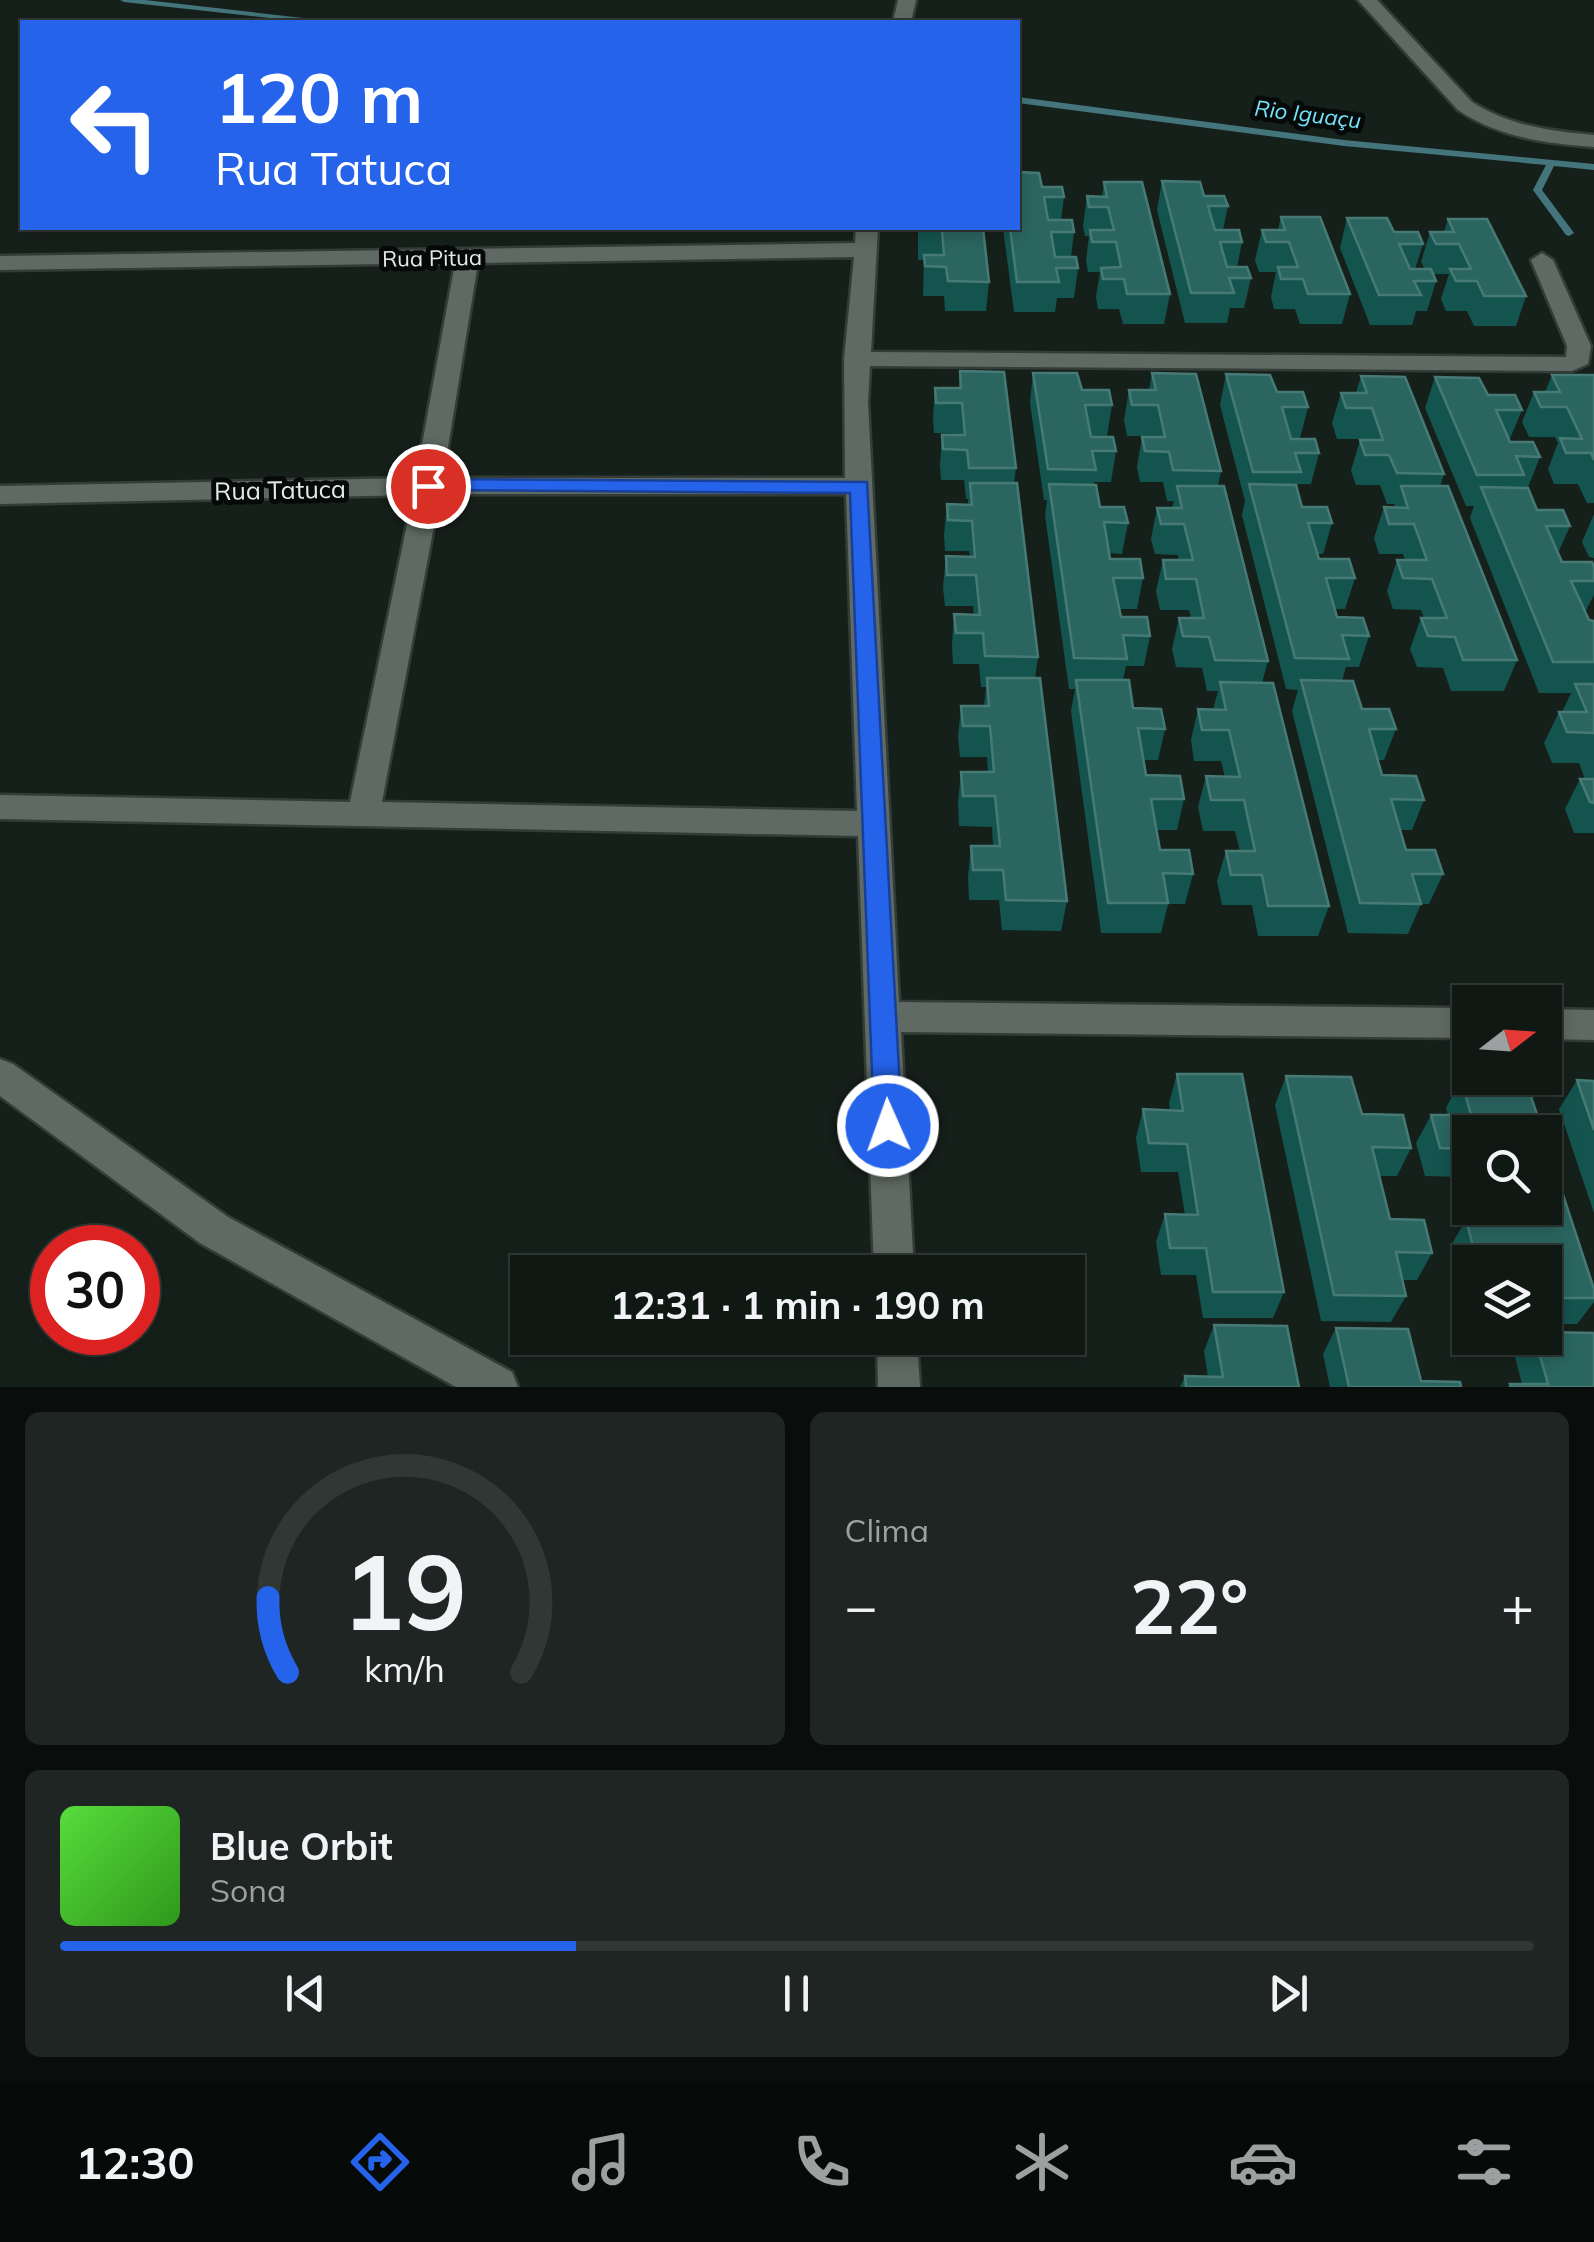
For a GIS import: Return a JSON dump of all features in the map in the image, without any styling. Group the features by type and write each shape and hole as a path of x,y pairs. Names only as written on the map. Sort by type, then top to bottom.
{"street":[{"path":"1367,0 1465,106 1482,118 1517,132 1594,141"},
{"path":"865,239 856,359 893,1255"},
{"name":"Rua Pitua","path":"0,263 466,258 865,239"},
{"path":"364,813 428,486 466,258"},
{"path":"856,359 1572,364 1579,358 1578,346 1542,260"},
{"name":"Rua Tatuca","path":"0,495 428,486 860,486"},
{"path":"0,807 874,824"},
{"path":"883,1017 1452,1024"},
{"path":"1562,1024 1594,1025"},
{"path":"0,1075 214,1230 497,1387"},
{"path":"898,1355 899,1387"}],"building":[{"path":"1020,172 1039,173 1042,187 1062,187 1064,197 1044,197 1048,220 1072,220 1074,232 1051,232 1055,257 1076,257 1078,268 1056,268 1059,282 1017,282 1010,230 1020,230"},
{"path":"1162,181 1200,182 1204,196 1224,196 1228,206 1208,206 1215,230 1239,230 1242,242 1220,242 1227,267 1247,267 1251,278 1229,278 1234,293 1191,293"},
{"path":"1104,182 1142,182 1170,294 1127,294 1124,279 1103,279 1101,268 1121,267 1116,242 1092,242 1090,230 1114,230 1108,207 1089,207 1087,196 1107,197"},
{"path":"1281,217 1320,217 1350,294 1308,294 1303,279 1281,279 1278,267 1298,267 1289,242 1266,242 1262,230 1285,230"},
{"path":"1347,218 1387,218 1394,232 1418,232 1423,244 1399,244 1410,269 1431,269 1436,281 1414,281 1421,295 1379,295"},
{"path":"1448,219 1487,219 1526,296 1484,296 1477,281 1456,281 1450,269 1471,269 1459,244 1436,244 1430,232 1454,232"},
{"path":"942,230 983,230 989,282 948,281 946,267 925,266 924,255 944,255"},
{"path":"960,371 1004,372 1016,468 969,468 967,450 943,449 942,435 965,435 962,403 936,403 935,388 961,388"},
{"path":"1033,373 1077,373 1082,390 1109,390 1112,405 1085,405 1091,437 1113,437 1116,451 1092,451 1096,470 1048,469"},
{"path":"1152,373 1196,374 1221,471 1173,470 1169,452 1145,451 1142,437 1165,437 1158,405 1132,405 1129,390 1156,390"},
{"path":"1226,374 1270,375 1277,392 1303,392 1308,407 1282,407 1291,439 1315,439 1319,453 1295,453 1301,472 1253,472"},
{"path":"1552,375 1594,375 1594,460 1591,453 1566,453 1560,438 1582,439 1567,407 1541,407 1534,392 1560,392"},
{"path":"1361,376 1405,377 1444,474 1397,473 1389,455 1365,455 1360,440 1383,440 1372,408 1346,408 1341,393 1367,393"},
{"path":"1435,377 1479,378 1488,395 1515,395 1522,410 1496,410 1510,442 1533,442 1540,457 1516,456 1524,475 1477,475"},
{"path":"970,483 1017,483 1038,657 985,656 983,633 956,633 954,614 980,615 976,575 947,575 946,556 975,557 972,521 948,520 947,504 972,505"},
{"path":"1049,484 1096,485 1100,507 1124,507 1128,523 1104,522 1110,559 1140,559 1143,578 1113,578 1121,617 1147,617 1150,636 1123,635 1127,659 1074,658"},
{"path":"1249,484 1296,485 1302,507 1327,507 1332,523 1308,523 1319,559 1349,559 1355,578 1326,578 1337,617 1363,618 1369,636 1342,635 1349,659 1295,658"},
{"path":"1177,486 1224,486 1268,661 1215,660 1209,637 1183,636 1179,618 1204,618 1196,579 1166,579 1163,560 1193,560 1184,524 1161,524 1157,508 1182,508"},
{"path":"1401,486 1448,486 1517,660 1463,660 1455,637 1428,636 1421,618 1447,618 1432,579 1403,578 1397,560 1427,560 1414,524 1389,524 1384,507 1408,508"},
{"path":"1481,487 1528,488 1537,510 1563,510 1570,526 1546,526 1562,562 1592,562 1594,567 1594,581 1571,581 1589,620 1594,621 1594,662 1553,662"},
{"path":"987,678 1040,678 1067,901 1006,900 1003,870 973,870 971,846 1000,846 995,796 963,796 961,772 994,772 990,726 963,726 961,706 989,706"},
{"path":"1076,680 1129,680 1133,708 1161,709 1165,729 1138,728 1146,775 1180,776 1184,799 1151,799 1160,850 1189,850 1193,874 1163,873 1168,903 1108,903"},
{"path":"1301,680 1353,681 1362,709 1389,709 1396,729 1369,729 1382,775 1416,776 1424,800 1391,799 1406,850 1435,850 1443,874 1412,874 1421,904 1360,903"},
{"path":"1220,682 1273,683 1329,906 1268,906 1262,875 1231,875 1226,851 1255,851 1244,800 1211,800 1206,776 1240,777 1229,730 1202,730 1198,709 1226,710"},
{"path":"1575,684 1594,684 1594,733 1567,732 1559,712 1587,712"},
{"path":"1580,779 1594,779 1594,803 1590,802"},
{"path":"1177,1074 1242,1074 1284,1292 1213,1292 1206,1248 1170,1248 1165,1214 1198,1215 1187,1144 1149,1143 1143,1109 1183,1111"},
{"path":"1286,1076 1351,1077 1362,1114 1403,1115 1411,1148 1372,1147 1390,1219 1424,1220 1432,1253 1396,1252 1406,1296 1334,1295"},
{"path":"1577,1080 1594,1081 1594,1130"},
{"path":"1465,1095 1530,1095 1537,1115 1471,1115"},
{"path":"1431,1115 1452,1115 1452,1148 1440,1148"},
{"path":"1562,1192 1594,1298 1562,1298 1562,1245 1473,1245 1467,1225 1562,1225"},
{"path":"1214,1325 1287,1326 1299,1387 1186,1387 1185,1376 1223,1377"},
{"path":"1336,1328 1408,1329 1421,1381 1460,1382 1461,1387 1349,1387"},
{"path":"1562,1332 1594,1333 1594,1387 1510,1384 1548,1384 1540,1355 1562,1355"}],"waterway":[{"name":"Rio Iguaçu","path":"124,0 303,20"},
{"name":"Rio Iguaçu","path":"1020,100 1344,143 1594,167"},
{"path":"1551,163 1537,190 1569,233"}],"route":[{"path":"428,486 860,486 888,1126"}]}
